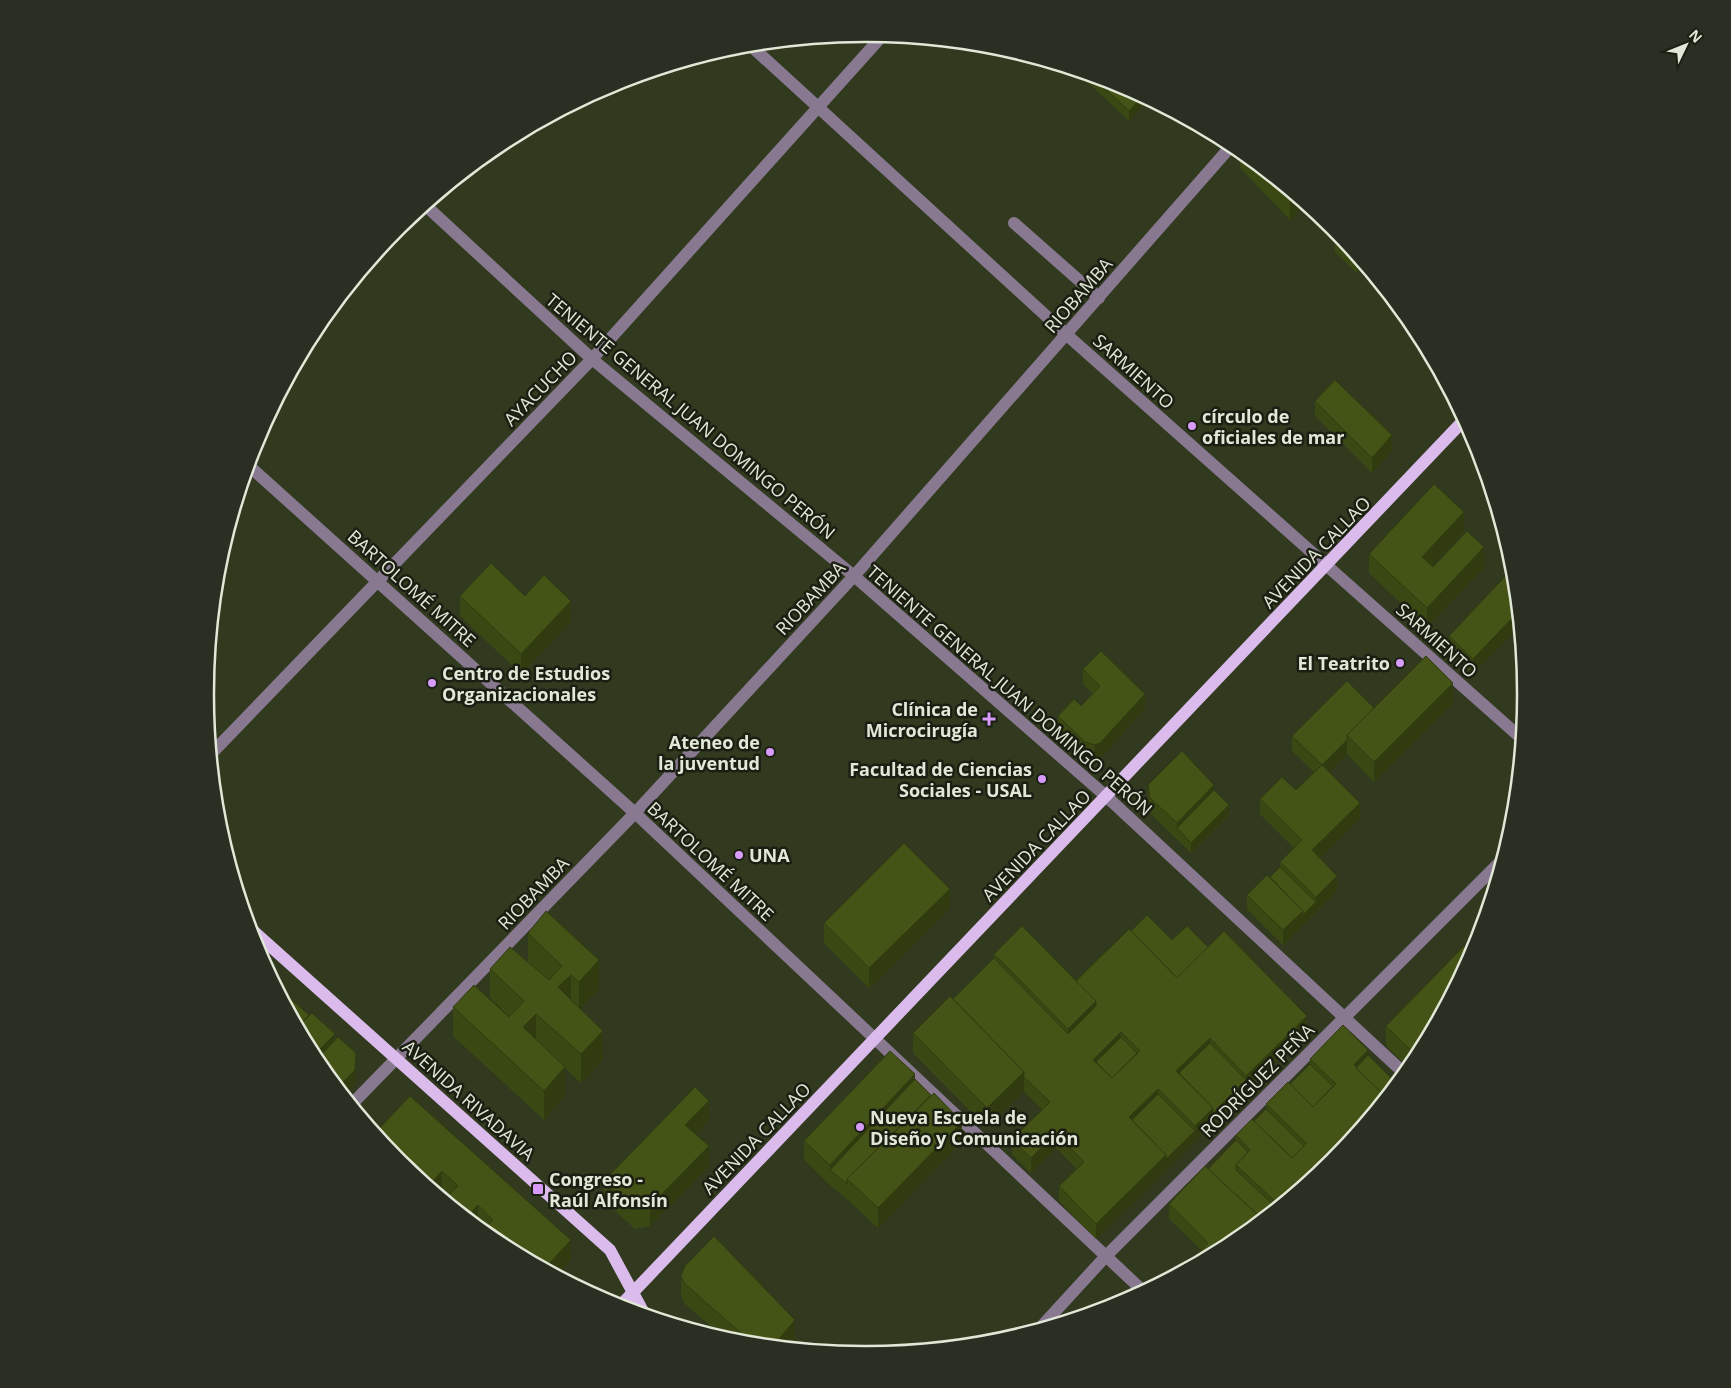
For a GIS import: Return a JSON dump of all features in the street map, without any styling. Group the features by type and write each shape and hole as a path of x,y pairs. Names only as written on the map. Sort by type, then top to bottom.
{"main road":[{"name":"AVENIDA CALLAO","path":"626,1300 1107,797 1459,426"},
{"name":"AVENIDA RIVADAVIA","path":"263,939 610,1250 639,1305"}],"street":[{"name":"AYACUCHO","path":"216,748 592,359 877,43"},
{"name":"SARMIENTO","path":"758,52 820,107 1066,335 1516,734"},
{"name":"RIOBAMBA","path":"356,1100 635,813 854,576 1226,152"},
{"name":"TENIENTE GENERAL JUAN DOMINGO PERÓN","path":"430,210 592,359 854,576 1107,797 1399,1068"},
{"path":"1014,223 1099,298"},
{"name":"BARTOLOMÉ MITRE","path":"254,471 635,813 1137,1286"},
{"name":"RODRÍGUEZ PEÑA","path":"1048,1319 1106,1256 1493,869"}],"building":[{"path":"1104,88 1137,102 1129,111"},
{"path":"1335,380 1392,435 1372,458 1315,401"},
{"path":"1434,484 1464,512 1422,557 1433,567 1467,531 1484,547 1427,608 1369,554"},
{"path":"491,563 525,596 544,575 571,601 521,654 460,596"},
{"path":"1505,576 1512,618 1473,659 1449,636"},
{"path":"1101,651 1145,694 1100,743 1094,745 1085,742 1058,716 1074,699 1081,706 1100,686 1083,669"},
{"path":"1426,656 1453,683 1374,762 1347,735"},
{"path":"1347,681 1374,708 1347,735 1347,740 1322,765 1292,736"},
{"path":"1182,751 1214,785 1177,823 1150,798 1148,785"},
{"path":"1322,765 1360,803 1312,850 1337,876 1316,897 1280,862 1302,840 1260,799 1282,777 1296,790"},
{"path":"1214,790 1229,805 1191,843 1177,828"},
{"path":"904,843 950,889 869,968 824,923"},
{"path":"1280,867 1316,902 1303,915 1303,911 1270,877"},
{"path":"1267,875 1303,911 1283,930 1247,895"},
{"path":"546,911 599,960 579,982 571,975 558,987 603,1031 581,1054 536,1014 523,1027 565,1067 544,1091 453,1007 474,985 509,1017 524,1001 490,969 510,947 549,980 562,966 528,933"},
{"path":"1147,915 1172,940 1187,926 1208,947 1177,978 1131,931"},
{"path":"1022,926 1096,1001 1068,1029 994,954"},
{"path":"1129,929 1177,978 1224,931 1307,1016 1246,1076 1210,1038 1176,1071 1213,1108 1195,1126 1158,1089 1129,1117 1166,1155 1096,1224 1059,1186 1084,1162 1056,1133 1031,1158 1012,1139 1050,1102 1024,1077 1024,1072 953,999 994,958 1068,1034 1096,1006 1096,1001 1076,981","holes":["1121,1032 1140,1051 1112,1078 1093,1060"]},
{"path":"1464,946 1465,947 1430,1020 1411,1050 1386,1026"},
{"path":"950,996 1024,1072 987,1108 913,1033"},
{"path":"289,998 309,1015 302,1022"},
{"path":"312,1013 335,1034 320,1049 302,1022"},
{"path":"1343,1025 1368,1050 1354,1065 1381,1092 1326,1155 1274,1201 1236,1165 1250,1150 1236,1135 1252,1119 1292,1158 1306,1143 1266,1104 1288,1082 1313,1107 1336,1084 1310,1059"},
{"path":"338,1037 356,1053 355,1070 343,1082 322,1053"},
{"path":"1121,1037 1137,1053 1112,1078 1096,1062"},
{"path":"1210,1043 1246,1080 1213,1113 1213,1108 1179,1073"},
{"path":"890,1051 915,1074 830,1165 804,1141"},
{"path":"1368,1055 1391,1078 1381,1092 1356,1068"},
{"path":"1310,1064 1333,1086 1313,1107 1290,1084"},
{"path":"915,1079 931,1095 847,1179 847,1184 830,1170"},
{"path":"695,1087 709,1101 685,1125 709,1146 650,1206 635,1209 604,1181"},
{"path":"934,1093 962,1122 878,1208 847,1179"},
{"path":"1158,1094 1195,1131 1166,1159 1166,1155 1132,1120"},
{"path":"410,1096 571,1240 550,1263 540,1258 488,1225 493,1220 478,1205 471,1213 469,1211 449,1195 458,1186 442,1171 433,1181 380,1128"},
{"path":"1266,1109 1304,1146 1292,1158 1254,1121"},
{"path":"1236,1140 1248,1152 1236,1165 1236,1170 1272,1203 1257,1214 1208,1169"},
{"path":"1205,1166 1257,1214 1198,1254 1208,1243 1169,1204"},
{"path":"714,1236 795,1320 778,1340 741,1334 684,1283 681,1276 685,1266"}],"place":[{"name":"círculo de oficiales de mar","path":"1192,426"},
{"name":"El Teatrito","path":"1400,663"},
{"name":"Centro de Estudios Organizacionales","path":"432,683"},
{"name":"Clínica de Microcirugía","path":"989,719"},
{"name":"Ateneo de la juventud","path":"770,752"},
{"name":"Facultad de Ciencias Sociales - USAL","path":"1042,779"},
{"name":"UNA","path":"739,855"},
{"name":"Nueva Escuela de Diseño y Comunicación","path":"860,1127"},
{"name":"Congreso - Raúl Alfonsín","path":"538,1189"}]}
